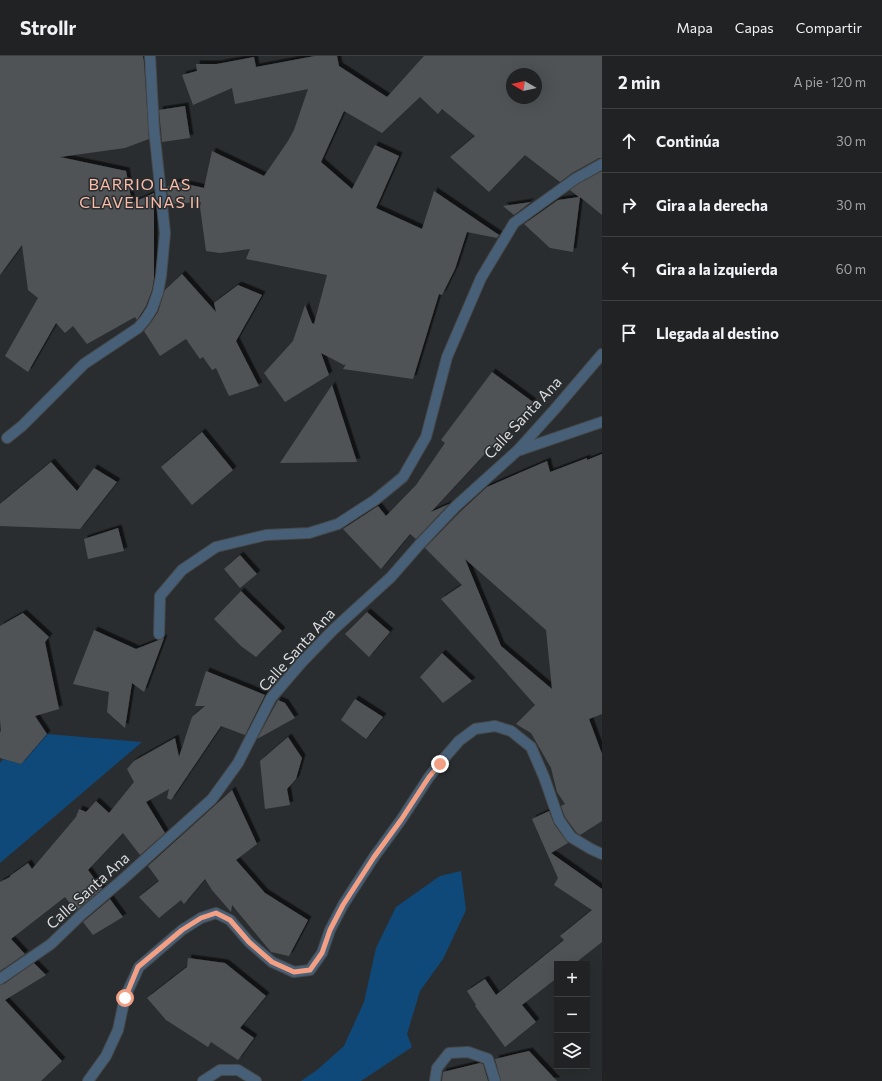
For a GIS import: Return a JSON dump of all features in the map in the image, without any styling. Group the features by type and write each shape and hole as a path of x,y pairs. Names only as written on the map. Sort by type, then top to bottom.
{"street":[{"path":"8,438 84,364 138,328 152,309 158,292 161,276 165,233 154,129 150,56"},
{"path":"159,634 160,596 182,570 216,547 266,535 309,533 338,524 375,500 403,477 426,438 447,357 481,278 514,223 575,179 602,164"},
{"name":"Calle Santa Ana","path":"0,980 51,944 81,915 212,799 238,763 271,698 297,668 334,629 391,577 455,507 518,450 602,354"},
{"path":"518,450 602,422"},
{"path":"88,1081 106,1056 118,1030 125,998 138,967 182,930 201,918 216,913 230,920 249,942 272,962 294,972 310,970 322,953 330,930 343,905 374,857 401,820 429,777 459,741 475,729 495,726 511,731 531,747 544,777 559,820 571,837 602,854"},
{"path":"435,1081 437,1068 449,1053 468,1052 488,1060 495,1081"},
{"path":"203,1081 220,1070 238,1070 256,1081"}],"shaded area":[{"path":"47,734 142,742 0,863 0,763 3,759 21,764"},
{"path":"461,871 466,910 443,959 420,991 407,1034 412,1047 361,1081 301,1081 317,1070 344,1046 364,1002 376,948 396,907 440,876"}],"building":[{"path":"0,56 143,56 144,63 149,139 125,148 60,157 126,171 132,203 154,193 154,278 152,290 146,306 137,320 135,317 87,344 73,326 65,333 56,323 28,372 5,356 38,298 28,290 22,245 0,275"},
{"path":"315,56 337,56 339,66 387,97 424,56 602,56 602,158 599,158 572,173 560,182 525,155 489,192 450,157 475,136 442,109 438,114 420,97 382,133 344,111 321,162 352,189 375,145 399,156 376,208 422,229 434,191 499,235 497,238 467,232 455,269 442,295 439,294 413,379 343,369 346,364 344,365 321,353 329,375 285,402 264,373 293,341 305,305 312,323 314,324 327,275 246,259 250,249 220,253 206,251 200,207 201,202 168,204 167,187 177,182 204,188 212,151 264,176 288,141 294,130 308,89 235,104 232,88 193,105 182,75 197,71 196,64 217,64 254,57 256,67"},
{"path":"185,106 190,138 162,142 159,110"},
{"path":"602,171 602,215 580,197 573,252 550,248 524,224 558,200 579,197 570,190"},
{"path":"531,202 514,215 503,206"},
{"path":"182,274 216,312 214,303 238,285 262,295 236,341 259,386 229,396 216,368 212,370 203,357 200,359 186,339 160,356 144,331 158,312 165,290"},
{"path":"492,372 533,402 431,512 449,504 416,539 410,534 381,569 343,529 378,506 386,516 416,485 445,443 441,440"},
{"path":"332,385 357,462 280,463"},
{"path":"202,432 233,470 192,505 161,467"},
{"path":"602,454 602,714 589,719 602,754 602,821 580,835 565,817 561,806 565,804 557,792 551,768 531,733 516,724 535,705 441,599 462,585 425,548 487,487 547,461 550,472 587,458 587,460","holes":["465,559 546,630 552,689 501,646"]},
{"path":"51,462 77,491 94,468 117,482 80,529 0,526 0,504"},
{"path":"118,528 124,551 88,559 84,539"},
{"path":"240,555 257,574 240,588 224,569"},
{"path":"241,591 282,631 256,657 241,646 214,619"},
{"path":"367,612 390,632 369,657 345,634"},
{"path":"23,613 49,637 45,642 59,709 35,716 47,734 21,764 0,758 0,626"},
{"path":"94,630 136,649 164,638 144,692 132,683 125,728 107,712 109,692 73,684"},
{"path":"442,653 472,681 443,703 420,677"},
{"path":"206,671 265,695 245,735 221,726 171,800 167,798 169,789 146,802 165,833 140,855 123,833 88,870 102,889 76,911 65,897 11,939 25,954 0,971 0,882 10,877 28,863 32,869 76,817 79,809 86,812 96,801 109,813 134,782 127,769 134,761 175,738 179,757 192,717 205,706 195,706"},
{"path":"355,699 383,717 366,739 341,720"},
{"path":"278,700 285,703 295,718 257,739"},
{"path":"288,737 302,758 296,779 287,789 290,805 265,809 260,761"},
{"path":"232,790 257,844 236,860 265,893 308,920 289,956 271,952 232,905 231,912 212,890 205,879 184,904 181,900 159,918 139,897 159,881 148,866"},
{"path":"549,811 554,824 568,843 551,853 602,889 602,942 578,961 554,961 554,980 522,1005 536,1022 505,1047 475,1006 476,1005 467,991 485,979 496,995 564,940 560,936 592,910 554,885 558,878 532,819"},
{"path":"110,899 123,917 93,935 83,922"},
{"path":"188,958 225,963 266,996 240,1028 254,1038 238,1060 211,1042 208,1047 166,1020 147,998 187,967"},
{"path":"34,963 46,975 5,1000 62,1061 41,1081 0,1081 0,985 4,984"},
{"path":"529,1051 557,1081 501,1081 495,1059"},
{"path":"480,1063 483,1064 488,1081 442,1081 443,1072"}],"district":[{"name":"BARRIO LAS CLAVELINAS II","path":"140,193"}],"route":[{"path":"125,998 138,967 182,930 201,918 216,913 230,920 249,942 272,962 294,972 310,970 322,953 330,930 343,905 429,777 440,764"}]}
